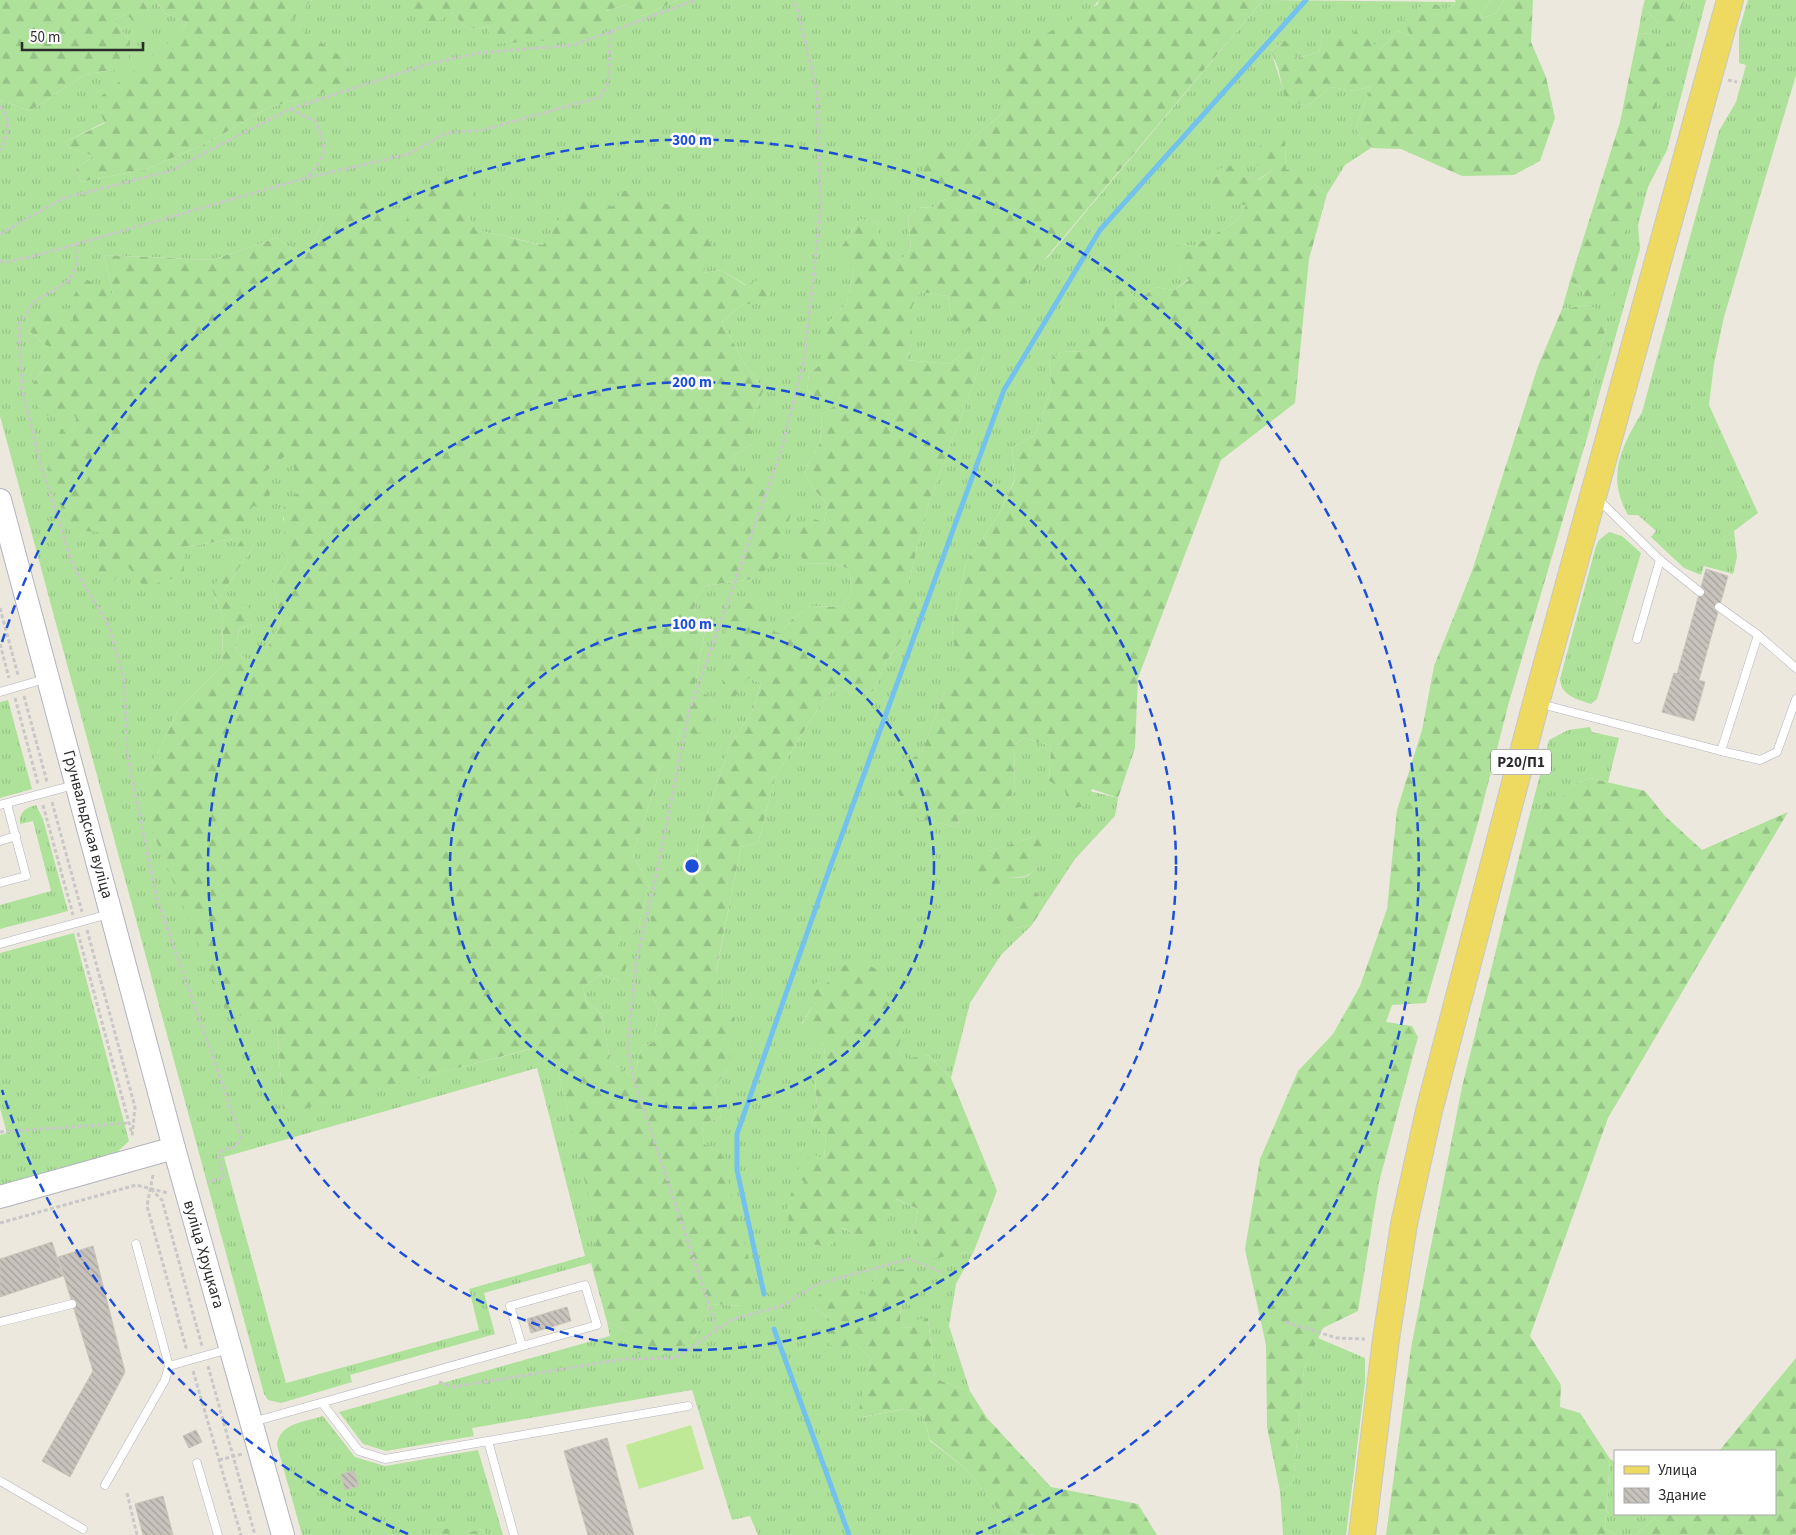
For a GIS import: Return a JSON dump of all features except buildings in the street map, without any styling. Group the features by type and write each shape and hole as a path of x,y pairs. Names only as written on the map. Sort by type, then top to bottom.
{"main road":[{"name":"Р20/П1","path":"1362,1535 1386,1339 1404,1224 1429,1111 1536,703 1730,0"},
{"name":"Грунвальдская вуліца","path":"0,500 3,524 49,678 174,1148"},
{"path":"0,1197 174,1148"},
{"name":"вуліца Хруцкага","path":"174,1148 283,1535"}],"lane":[{"path":"1593,494 1660,560 1700,592"},
{"path":"1637,640 1660,560"},
{"path":"1720,607 1758,635 1796,668"},
{"path":"1721,751 1758,635"},
{"path":"0,692 49,678"},
{"path":"1536,703 1760,760 1778,752 1796,699"},
{"path":"0,883 26,876 16,836 3,805 78,784"},
{"path":"0,841 16,836"},
{"path":"0,944 113,914"},
{"path":"105,1485 165,1380 169,1366 136,1244"},
{"path":"252,1423 596,1325 585,1285 510,1306 522,1346"},
{"path":"0,1322 72,1304"},
{"path":"169,1366 231,1349"},
{"path":"322,1403 359,1451 385,1459 688,1406"},
{"path":"488,1441 514,1535"},
{"path":"197,1463 218,1535"},
{"path":"0,1481 83,1529"}],"path":[{"path":"0,234 64,198 170,171 290,109 425,65 478,53 574,45 696,0"},
{"path":"717,1329 633,1077 628,1048 636,962 655,881 689,712 781,451 804,361 821,207 818,111 817,92 798,10 792,0"},
{"path":"0,261 7,262 42,254 306,178 409,154 446,133 483,130 600,97 608,83 611,31"},
{"path":"0,106 6,112 9,132 0,152"},
{"path":"290,109 315,120 325,141 320,165 306,178"},
{"path":"76,243 77,264 70,280 34,302 19,324 22,389 40,462 73,566 109,626 124,679 127,753 157,899 241,1137 236,1147 222,1150 219,1158 224,1178 207,1182"},
{"path":"0,608 135,1107 132,1137 0,644"},
{"path":"0,1132 129,1123"},
{"path":"0,1223 136,1185 168,1194"},
{"path":"420,1375 453,1387 624,1359 676,1358 731,1320 784,1304 817,1284 909,1259 944,1273"},
{"path":"1286,1322 1337,1338 1386,1339"},
{"path":"126,1494 137,1535"}],"green space":[{"path":"0,0 142,0 150,13 145,21 137,25 126,14 113,21 130,40 129,59 114,70 86,74 30,111 0,100"},
{"path":"142,0 155,0 164,13 187,22 181,33 105,122 65,142 69,148 94,156 76,169 81,182 147,169 211,141 267,108 354,84 345,59 285,26 312,0 409,0 409,5 451,12 468,29 488,27 492,44 626,5 642,16 678,0 1099,0 1005,111 971,140 953,169 945,199 933,207 917,208 908,217 911,249 900,261 882,250 876,222 860,219 840,249 854,269 847,303 827,324 827,360 809,374 807,390 817,399 838,395 841,403 822,414 820,443 804,471 812,487 827,504 824,522 810,519 805,564 833,563 849,569 852,593 841,607 811,606 792,619 781,633 775,632 737,662 748,678 761,683 754,708 728,750 698,841 696,874 688,878 648,984 659,1012 653,1043 642,1046 633,1077 610,1061 602,1014 586,1001 583,987 601,974 621,981 617,950 621,933 637,932 649,885 633,855 661,767 673,757 680,729 716,703 695,685 707,619 694,613 696,598 705,586 752,579 741,473 733,456 752,444 752,418 764,389 746,366 722,322 743,304 764,304 770,293 746,285 721,270 703,273 612,207 567,207 544,245 476,230 467,214 402,227 323,223 305,257 276,238 212,260 104,255 113,294 73,297 73,322 28,330 48,347 48,362 32,385 71,409 76,419 73,429 99,532 126,564 184,547 234,539 265,472 289,453 303,489 283,518 288,562 273,584 281,622 261,660 246,659 236,651 239,628 255,623 234,610 225,589 255,544 212,589 223,619 222,666 178,710 152,764 152,830 277,1025 283,1113 531,1049 556,1062 599,1236 591,1263 484,1293 495,1334 350,1375 352,1382 281,1403 268,1400 264,1394 0,416 0,100 30,111 86,74 114,70 130,40 113,21 126,14 150,13","holes":["537,1068 585,1256 469,1289 479,1330 286,1383 224,1157"]},
{"path":"155,0 312,0 286,26 299,28 345,59 355,84 267,108 211,141 147,169 81,182 76,169 94,156 69,148 65,142 105,123 95,101 181,33 187,22 164,13"},
{"path":"409,0 678,0 642,16 626,5 605,11 605,30 572,39 491,44 488,27 468,29 451,12 440,21 424,21 409,5"},
{"path":"1099,0 1263,0 993,321 968,331 952,320 948,296 920,292 912,307 912,343 906,360 949,364 972,346 982,346 984,356 929,502 908,585 921,599 908,632 886,661 875,690 859,696 838,685 823,701 776,775 758,843 741,847 716,971 723,988 720,1008 735,1018 728,1069 714,1088 721,1117 702,1124 704,1144 721,1153 758,1294 743,1306 709,1304 702,1328 688,1343 659,1354 632,1353 630,1333 607,1322 591,1263 598,1236 556,1062 530,1049 283,1114 277,1025 226,1012 152,830 152,764 178,710 222,666 223,619 212,589 245,534 255,534 255,544 225,589 234,609 247,604 256,623 239,628 236,651 246,659 261,660 281,622 273,584 288,562 279,549 284,538 284,504 303,489 288,454 265,472 271,484 268,509 253,506 234,539 184,547 184,575 144,587 126,564 113,582 98,580 99,532 68,530 47,462 61,429 73,429 76,419 71,410 57,418 38,413 32,385 48,362 48,347 28,330 36,312 56,313 73,321 73,297 84,278 113,294 104,255 212,260 276,238 305,257 323,223 365,202 402,226 444,168 475,187 467,214 476,230 543,245 567,207 594,197 612,207 622,190 694,213 714,248 703,273 721,270 745,285 760,280 771,293 764,304 743,304 722,322 746,366 764,389 752,418 752,444 733,456 741,472 753,472 793,506 777,562 752,579 705,586 696,598 694,612 707,619 695,685 716,703 714,722 696,735 680,729 673,758 661,767 633,855 649,885 637,932 621,934 617,950 627,964 621,981 601,974 583,987 586,1001 602,1014 610,1061 633,1077 642,1046 653,1043 659,1012 648,984 647,934 664,876 677,869 688,878 696,874 698,841 728,750 754,708 761,683 748,678 733,700 721,687 737,662 722,644 734,605 762,601 775,632 781,633 792,619 811,606 841,607 852,593 849,569 833,563 805,564 794,542 810,518 824,522 827,504 812,487 804,471 820,443 822,414 841,402 838,396 817,399 807,390 809,374 827,359 827,324 847,303 854,269 842,262 840,249 860,219 876,222 882,249 900,261 911,249 908,217 917,208 933,207 945,199 924,183 923,158 942,152 953,168 971,140 1005,111 996,74 1016,51 1098,4"},
{"path":"1263,0 1456,2 1447,9 1426,13 1419,7 1410,36 1398,31 1381,49 1352,39 1323,35 1319,52 1295,59 1284,40 1271,51 1286,99 1307,106 1331,87 1353,91 1371,86 1355,131 1371,148 1345,165 1327,194 1311,182 1286,170 1285,141 1272,170 1258,180 1242,176 1246,205 1237,221 1194,246 1182,244 1172,261 1189,279 1174,290 1155,287 1138,301 1125,287 1116,294 1115,321 1085,352 1063,351 1049,360 1052,387 1035,435 1012,448 1015,479 999,514 966,563 952,630 959,671 944,694 922,752 903,764 919,819 958,827 959,814 967,809 1001,809 1015,790 1014,745 1024,738 1051,746 1049,781 1118,798 1115,816 1075,859 1044,906 1035,890 1015,928 1032,925 1001,955 970,1003 951,1078 928,1055 906,1060 898,1048 839,991 815,1002 802,1023 824,1046 826,1064 815,1079 817,1107 811,1123 826,1137 824,1158 806,1183 841,1228 853,1233 896,1199 918,1209 913,1237 931,1258 974,1251 956,1284 949,1326 970,1391 935,1379 928,1318 915,1327 906,1328 900,1320 901,1301 877,1275 864,1296 810,1305 829,1319 871,1359 858,1418 904,1409 923,1415 930,1441 966,1469 1016,1532 1035,1535 758,1535 750,1516 732,1520 692,1390 472,1428 474,1436 386,1451 363,1444 339,1412 610,1336 607,1322 630,1333 659,1354 680,1346 698,1333 709,1304 743,1306 721,1153 704,1145 702,1124 721,1117 714,1088 728,1069 720,1008 723,988 716,972 741,847 758,843 776,775 823,701 838,685 859,696 875,690 886,661 908,632 908,585 929,502 984,356 972,346 949,364 906,360 912,343 912,307 920,292 948,296 952,320 1048,257","holes":["1036,836 1041,859 1034,870 1025,877 1008,878 989,851"]},
{"path":"1455,0 1491,0 1481,13 1483,18 1496,13 1504,0 1533,0 1531,42 1546,77 1555,118 1540,161 1514,175 1462,176 1401,149 1371,148 1355,131 1371,86 1353,91 1331,87 1307,106 1285,99 1278,68 1271,51 1284,40 1292,47 1296,59 1319,52 1323,35 1340,29 1351,39 1356,30 1370,30 1375,46 1381,49 1398,31 1410,36 1404,19 1419,7 1426,13 1435,4 1447,9 1456,2"},
{"path":"1491,0 1504,0 1496,13 1483,18 1481,13"},
{"path":"1645,0 1685,0 1679,16 1666,26 1659,24 1643,6"},
{"path":"1685,0 1706,0 1667,150 1648,187 1638,225 1640,249 1589,431 1589,399 1607,323 1589,305 1562,309 1570,281 1580,287 1585,297 1611,297 1656,34 1638,33 1643,6 1659,24 1679,16"},
{"path":"1748,0 1796,0 1796,75 1724,317 1714,364 1709,405 1758,513 1734,531 1737,557 1733,574 1704,566 1701,575 1684,568 1651,537 1656,531 1638,515 1628,515 1621,501 1617,475 1623,450 1642,412 1719,131 1736,102 1746,65 1739,63 1739,30"},
{"path":"1638,33 1656,34 1670,46 1611,297 1585,297 1580,287 1570,281 1620,122"},
{"path":"1273,137 1285,141 1286,170 1303,164 1311,182 1327,194 1309,259 1295,403 1221,460 1138,678 1135,748 1118,798 1092,789 1084,806 1076,808 1068,802 1064,788 1049,781 1051,746 1024,738 1014,745 1015,790 1001,809 967,809 959,814 958,827 919,819 898,793 903,764 922,752 944,694 958,671 952,630 966,563 999,514 1015,480 1012,448 1035,435 1052,387 1049,360 1063,351 1085,352 1091,324 1115,321 1116,294 1125,287 1138,301 1155,287 1174,290 1189,280 1172,261 1172,248 1182,244 1194,246 1237,221 1246,205 1220,204 1209,189 1218,169 1233,165 1242,176 1259,180 1272,170 1257,165 1252,151"},
{"path":"1589,305 1604,312 1607,323 1589,399 1589,431 1509,702 1479,819 1426,1003 1392,1005 1386,1022 1412,1026 1418,1037 1379,1182 1358,1311 1323,1328 1304,1369 1293,1483 1280,1491 1267,1427 1266,1345 1245,1249 1260,1159 1298,1071 1333,1034 1360,986 1387,909 1397,810 1422,730 1434,666 1472,571 1538,366 1562,309"},
{"path":"1609,532 1622,536 1641,553 1597,699 1591,704 1567,693 1561,685 1560,679 1596,546 1599,540"},
{"path":"8,700 32,789 0,798 0,702"},
{"path":"1590,727 1592,732 1619,738 1608,782 1590,778 1573,785 1538,825 1528,821 1549,740 1568,730"},
{"path":"1590,778 1645,791 1665,816 1702,850 1788,812 1608,1118 1530,1336 1561,1385 1560,1407 1580,1413 1610,1459 1605,1529 1617,1535 1386,1535 1411,1348 1462,1087 1528,821 1538,824 1545,803 1556,803 1573,785"},
{"path":"36,805 43,819 68,911 0,929 0,905 51,891 33,821 20,824 24,811"},
{"path":"1036,836 1052,843 1049,855 1033,871 1026,876 1008,878 1002,891 990,894 980,888 973,874 971,856 980,844 989,851"},
{"path":"1035,890 1044,906 1032,925 1015,928 1001,913 1017,891"},
{"path":"74,933 129,1141 116,1153 0,1185 0,1135 7,1133 0,1108 0,953"},
{"path":"862,962 882,972 880,997 894,1001 908,1016 898,1048 906,1059 928,1055 951,1078 997,1191 974,1251 931,1259 913,1237 918,1209 897,1199 873,1251 859,1251 853,1233 842,1228 830,1247 801,1242 789,1229 788,1207 793,1186 805,1183 795,1173 811,1154 824,1158 826,1137 811,1123 817,1107 815,1079 826,1064 824,1046 802,1024 815,1002 812,986 823,978 839,991 838,966"},
{"path":"906,1268 919,1285 912,1302 901,1301 900,1320 906,1328 915,1327 918,1319 928,1318 935,1379 970,1391 987,1418 1051,1487 1138,1504 1157,1535 1035,1535 1016,1532 966,1469 930,1440 923,1415 903,1409 857,1418 871,1359 854,1343 839,1350 824,1341 829,1319 810,1305 824,1289 854,1290 864,1295 877,1275"},
{"path":"1318,1338 1365,1358 1365,1383 1346,1535 1283,1535 1280,1491 1293,1483 1304,1369"},
{"path":"1796,1358 1796,1535 1636,1535 1658,1515 1776,1515 1776,1450 1720,1450"},
{"path":"323,1416 355,1457 385,1466 478,1450 503,1535 486,1535 482,1529 466,1533 436,1533 437,1535 302,1535 277,1445 282,1432 294,1424"},
{"path":"691,1425 704,1469 639,1489 626,1445"},
{"path":"1610,1459 1614,1461 1614,1515 1658,1515 1636,1535 1617,1535 1605,1529"},
{"path":"458,1524 466,1533 482,1529 486,1535 437,1535 436,1533"}],"waterway":[{"path":"764,1294 737,1170 737,1134 827,876 1004,390 1100,230 1306,0"},
{"path":"774,1329 849,1535"}]}
